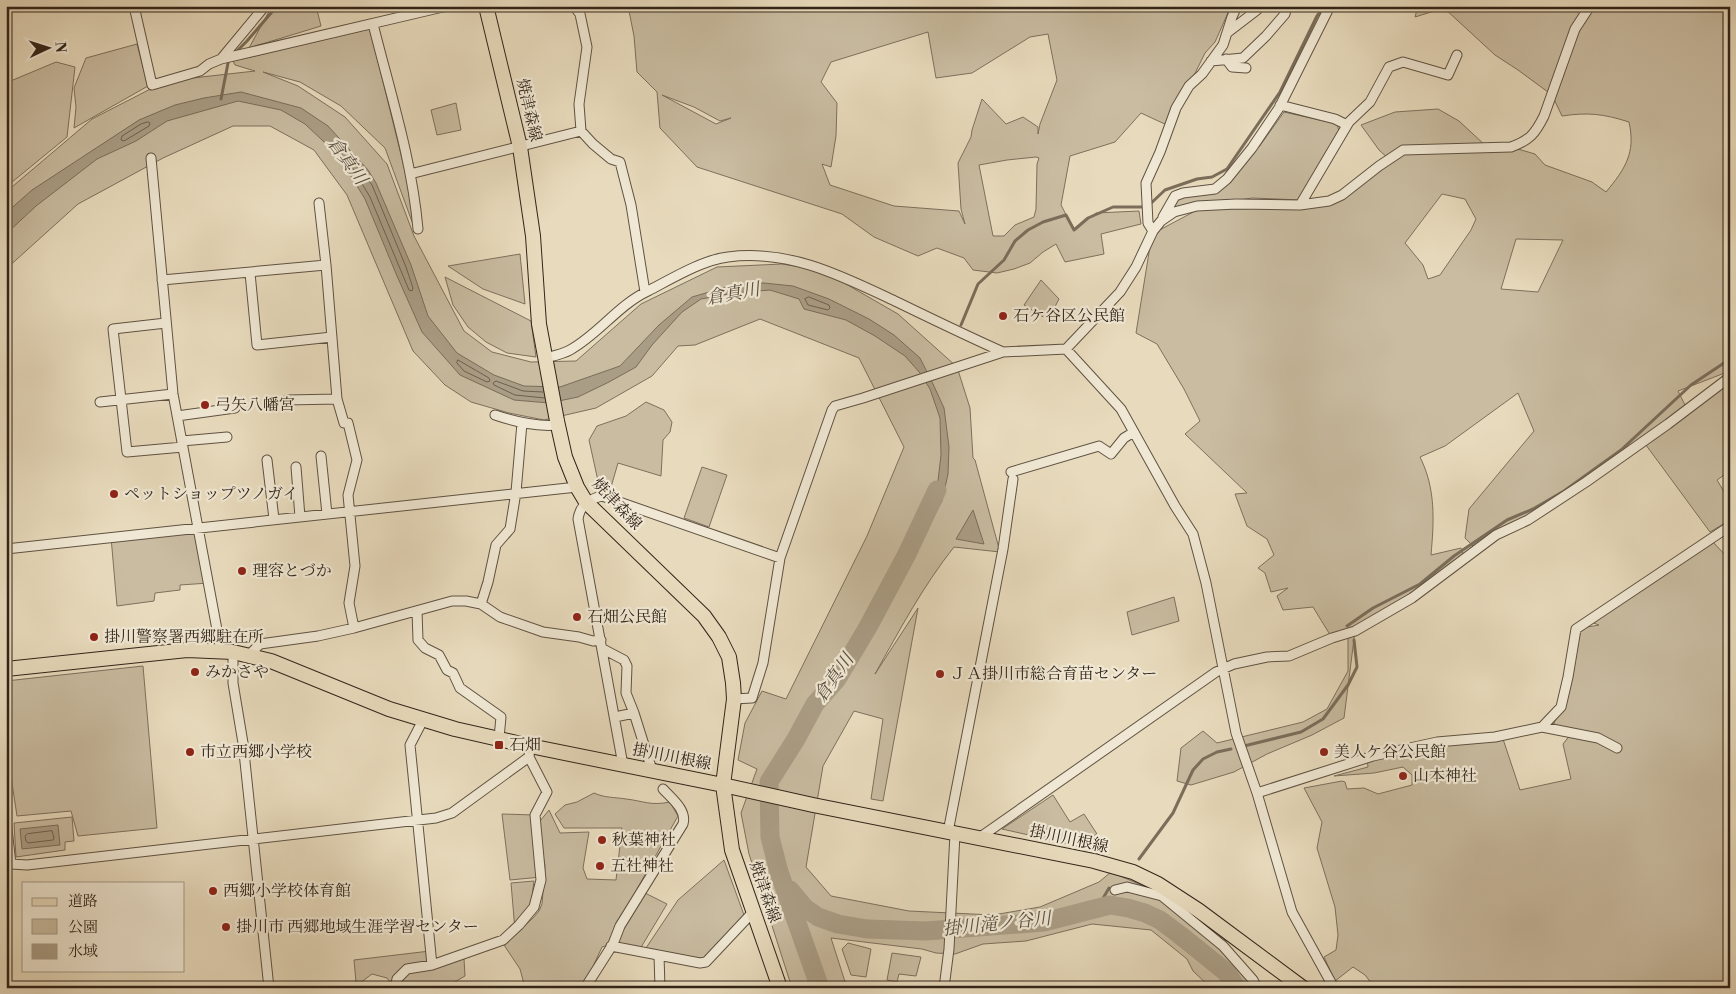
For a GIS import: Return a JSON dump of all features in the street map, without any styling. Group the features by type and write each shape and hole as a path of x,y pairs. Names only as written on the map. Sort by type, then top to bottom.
{"main road":[{"name":"焼津森線","path":"486,6 520,148 533,236 539,324 565,457 577,487 586,502 709,623 719,637 729,657 734,699 723,785 732,850 780,988"},
{"name":"掛川川根線","path":"6,668 187,650 227,652 271,661 389,709 423,720 499,738 529,752 652,770 810,805 1094,861 1126,870 1158,884 1198,910 1297,985"}],"street":[{"path":"134,6 152,85 200,70 224,58 448,6"},
{"path":"224,58 265,6"},
{"path":"574,6 580,14 587,46 579,104 581,131 611,159 620,162 631,205 645,292"},
{"path":"1154,231 1148,223 1146,183 1176,108 1189,86 1202,74 1222,45 1237,6"},
{"path":"1211,61 1243,58 1285,14 1287,6"},
{"path":"734,699 752,698 763,663 780,558 835,406 1003,352 1066,349 1120,292 1130,278 1154,231 1175,196 1215,188 1227,179 1252,148 1280,105 1330,6"},
{"path":"1161,221 1174,212 1197,206 1236,204 1300,205 1329,200 1342,195 1379,166 1404,150 1511,147 1526,141 1538,130 1575,29 1590,6"},
{"path":"1226,33 1257,10"},
{"path":"373,24 410,174 418,229"},
{"path":"1300,205 1347,125 1370,102 1389,68 1403,62 1448,75 1457,55"},
{"path":"1226,59 1232,67 1246,68"},
{"path":"1280,105 1335,119 1347,125"},
{"path":"410,174 520,148 581,131"},
{"path":"151,158 173,394 199,528 227,652 243,743 269,988"},
{"path":"319,203 337,399 344,423 348,423 357,460 348,494 355,566 349,603 354,628"},
{"path":"546,365 584,340 618,310 645,292 697,267 727,257 750,256 787,259 814,265 1003,352"},
{"path":"162,280 326,265"},
{"path":"250,273 257,345 332,337"},
{"path":"166,323 113,329 127,452 227,437"},
{"path":"1066,349 1121,409 1175,506 1193,534 1206,583 1236,733 1292,912 1334,988"},
{"path":"979,838 1216,672 1234,664 1288,656 1355,631 1412,598 1496,535 1528,520 1586,482 1730,377"},
{"path":"100,402 173,394"},
{"path":"287,400 337,399"},
{"path":"177,416 235,408"},
{"path":"495,414 522,423 542,426 557,423"},
{"path":"481,604 496,544 510,529 516,492 522,423"},
{"path":"944,988 951,915 952,833 1001,559 1012,475 1099,446 1111,454 1124,438 1134,432"},
{"path":"321,456 327,514"},
{"path":"267,460 274,520"},
{"path":"296,468 300,516"},
{"path":"6,549 516,492 577,487"},
{"path":"623,765 578,519 579,510 586,502 602,496 780,558"},
{"path":"1542,727 1561,707 1576,629 1730,526"},
{"path":"248,656 260,644 318,636 354,628 452,601 481,604 500,617 543,632 593,641 624,660 627,666 626,693 652,770"},
{"path":"417,611 418,640 425,648 439,655 447,670 453,672 460,688 500,717 499,738"},
{"path":"615,717 634,713"},
{"path":"423,720 410,745 432,965"},
{"path":"1256,793 1373,756 1437,742 1495,737 1542,727 1598,738 1617,748"},
{"path":"6,820 8,864 27,865 436,818 452,813 529,752 547,792 535,815 541,880 534,907 520,925 503,940 432,965 407,968 397,979 395,988"},
{"path":"585,988 611,946 620,926 683,824 683,812 663,789"},
{"path":"1114,890 1127,888 1162,896 1223,946 1253,980 1257,988"},
{"path":"611,946 700,963 706,962 753,912"},
{"path":"659,955 660,988"}],"green space":[{"path":"272,6 316,6 321,26 249,48"},
{"path":"628,6 1231,6 1215,42 1205,53 1169,126 1141,113 1115,142 1070,156 1061,205 1074,230 1096,213 1139,211 1141,224 1101,234 1104,254 1065,262 1056,244 1030,263 997,273 973,270 964,258 937,248 918,256 874,237 842,214 697,167 660,128 657,92 637,72 634,36","holes":["928,32 936,78 972,73 1030,37 1048,34 1057,80 1038,134 1038,127 1023,117 1006,124 982,99 971,137 958,163 961,209 965,224 959,211 894,206 830,185 822,164 831,167 836,136 837,103 821,82 831,62","662,95 694,107 720,121 731,118 716,124","1039,158 1037,164 1036,209 1034,217 1015,225 1004,236 993,236 979,165 1007,160"]},
{"path":"1418,6 1730,6 1730,371 1678,391 1687,409 1730,377 1730,471 1717,480 1730,502 1730,520 1710,532 1643,441 1478,551 1465,538 1469,509 1534,431 1518,393 1445,446 1420,457 1429,481 1433,505 1431,555 1461,548 1464,556 1412,598 1355,631 1344,718 1312,735 1267,754 1234,772 1191,785 1177,781 1181,748 1203,731 1217,743 1303,722 1327,709 1348,671 1348,634 1332,638 1313,607 1283,610 1277,596 1288,588 1271,592 1265,573 1258,568 1274,555 1267,539 1247,526 1235,494 1247,493 1185,434 1200,421 1184,389 1157,344 1136,333 1152,234 1199,209 1312,208 1351,193 1390,160 1379,150 1361,125 1395,112 1438,109 1459,121 1486,146 1511,147 1535,154 1545,165 1592,182 1606,192 1619,176 1630,152 1631,133 1629,122 1596,114 1562,116 1552,95 1495,55 1444,8 1415,17","holes":["1442,194 1465,199 1476,219 1471,230 1440,275 1428,279 1423,265 1405,243","1516,239 1563,240 1538,292 1501,289"]},
{"path":"370,29 409,187 414,227 385,148 341,106 300,82 263,72 298,86 345,117 387,164 414,236 464,331 492,352 531,362 576,361 641,304 717,267 782,264 807,268 839,280 898,314 957,367 970,408 973,458 1000,552 954,547 902,625 875,674 918,608 883,801 871,799 883,719 854,711 823,766 806,867 831,896 909,911 993,915 1040,907 1099,882 1111,872 1148,888 1186,909 1225,940 1233,954 1259,988 1211,988 1193,971 1187,959 1151,930 1092,924 1026,941 983,944 955,954 831,938 847,988 792,988 749,854 741,813 757,769 738,760 745,723 762,691 786,699 867,536 904,447 859,358 760,319 695,345 678,346 652,376 596,408 544,420 509,413 471,402 445,385 413,351 347,195 314,150 270,126 233,126 163,158 78,204 6,269 6,192 92,119 166,81 255,71 235,65 233,61"},
{"path":"137,44 148,86 74,128 76,107 74,88 86,58"},
{"path":"56,62 75,67 67,137 6,187 6,80 13,80"},
{"path":"456,103 461,130 437,135 431,110"},
{"path":"1284,112 1337,124 1340,135 1301,200 1252,198 1168,211 1183,193 1230,182 1243,166 1246,155 1259,147"},
{"path":"520,254 525,304 483,289 448,266"},
{"path":"445,277 531,321 536,357 507,353 486,342 468,327 453,305"},
{"path":"1041,280 1059,299 1048,320 1024,305"},
{"path":"646,402 664,410 672,422 670,432 663,440 661,476 618,463 609,494 600,490 589,440 597,426 626,416"},
{"path":"702,467 727,475 709,527 684,518"},
{"path":"199,528 209,583 180,585 180,590 155,593 154,601 117,606 111,537"},
{"path":"1710,539 1730,560 1730,988 1375,988 1365,975 1353,967 1335,981 1324,957 1336,950 1338,935 1335,907 1317,848 1322,822 1304,788 1342,781 1345,782 1347,789 1364,788 1378,794 1412,785 1412,775 1403,767 1374,773 1334,776 1368,767 1367,758 1410,743 1502,736 1520,790 1571,779 1563,744 1571,734 1552,728 1561,707 1576,629 1599,625 1588,621"},
{"path":"1174,597 1179,621 1132,635 1127,612"},
{"path":"143,666 157,828 78,836 71,811 17,816 6,744 6,681"},
{"path":"594,793 606,797 652,803 670,802 678,816 637,889 667,904 640,949 608,945 602,947 583,988 525,988 520,969 504,945 534,917 542,904 545,866 541,844 540,821 549,810 560,833 589,832 583,868 587,879 616,880 622,828 564,828 555,814 565,805 577,802"},
{"path":"1053,795 1070,822 1084,814 1097,834 1090,838 1091,849 1002,829"},
{"path":"502,814 535,815 541,877 510,880"},
{"path":"72,817 74,841 65,842 65,850 16,857 14,823"},
{"path":"724,860 744,915 708,957 700,960 644,951 678,900"},
{"path":"534,881 531,904 515,930 511,883"},
{"path":"848,943 871,949 866,977 851,975 842,949"},
{"path":"430,951 431,962 405,971 393,986 387,978 372,974 360,983 356,982 354,960"},
{"path":"892,953 921,957 916,976 899,974 897,982 887,980"},
{"path":"464,959 465,976 453,983 441,983 437,988 424,988 420,983 414,988 399,988 402,979 411,972"}],"water":[{"path":"241,92 301,108 328,126 368,170 376,183 411,265 428,316 457,353 494,375 524,386 560,387 620,366 659,325 692,297 730,286 746,284 764,283 793,286 829,299 869,319 894,335 920,358 944,408 949,447 948,474 942,501 921,539 908,552 938,481 941,455 940,418 930,389 920,373 905,356 846,320 804,309 799,299 770,290 734,293 701,299 682,312 652,345 636,367 609,382 578,397 549,403 514,400 460,375 422,332 365,199 338,155 305,124 281,110 238,101 167,121 136,141 97,159 36,206 6,234 6,213 32,190 139,120 175,105"},
{"path":"973,510 984,544 956,539"},
{"path":"58,825 60,845 22,849 20,829"},
{"path":"807,967 828,988 811,988"}],"waterway":[{"path":"236,52 277,6"},
{"path":"961,325 978,284 1004,260 1015,241 1028,230 1043,222 1066,215 1074,230 1088,218 1113,207 1147,207 1165,190 1197,179 1212,177 1227,169 1280,92 1317,16 1324,6"},
{"path":"221,99 229,58"},
{"path":"1347,626 1373,608 1420,584 1454,556 1507,520 1533,509 1564,491 1621,450 1691,385 1730,359"},
{"name":"倉真川","path":"820,988 779,872 770,837 769,782 815,704 837,679 868,627 907,554 937,490"},
{"path":"1244,746 1301,732 1323,719 1348,685 1357,667 1354,640"},
{"path":"1139,859 1173,813 1193,770 1203,759 1217,752 1231,749"},
{"path":"1098,907 1109,888"},
{"name":"掛川滝ノ谷川","path":"790,890 805,908 818,917 838,924 867,929 926,931 1044,922 1110,905 1128,908 1160,920 1226,972 1237,988"}],"place":[{"name":"石ケ谷区公民館","path":"1003,316"},
{"name":"弓矢八幡宮","path":"205,405"},
{"name":"ペットショップツノガイ","path":"114,494"},
{"name":"理容とづか","path":"242,571"},
{"name":"石畑公民館","path":"577,617"},
{"name":"掛川警察署西郷駐在所","path":"94,637"},
{"name":"みかさや","path":"195,672"},
{"name":"ＪＡ掛川市総合育苗センター","path":"940,674"},
{"name":"石畑","path":"499,745"},
{"name":"市立西郷小学校","path":"190,752"},
{"name":"美人ケ谷公民館","path":"1324,752"},
{"name":"山本神社","path":"1403,776"},
{"name":"秋葉神社","path":"602,840"},
{"name":"五社神社","path":"600,866"},
{"name":"西郷小学校体育館","path":"213,891"},
{"name":"掛川市 西郷地域生涯学習センター","path":"226,927"}]}
